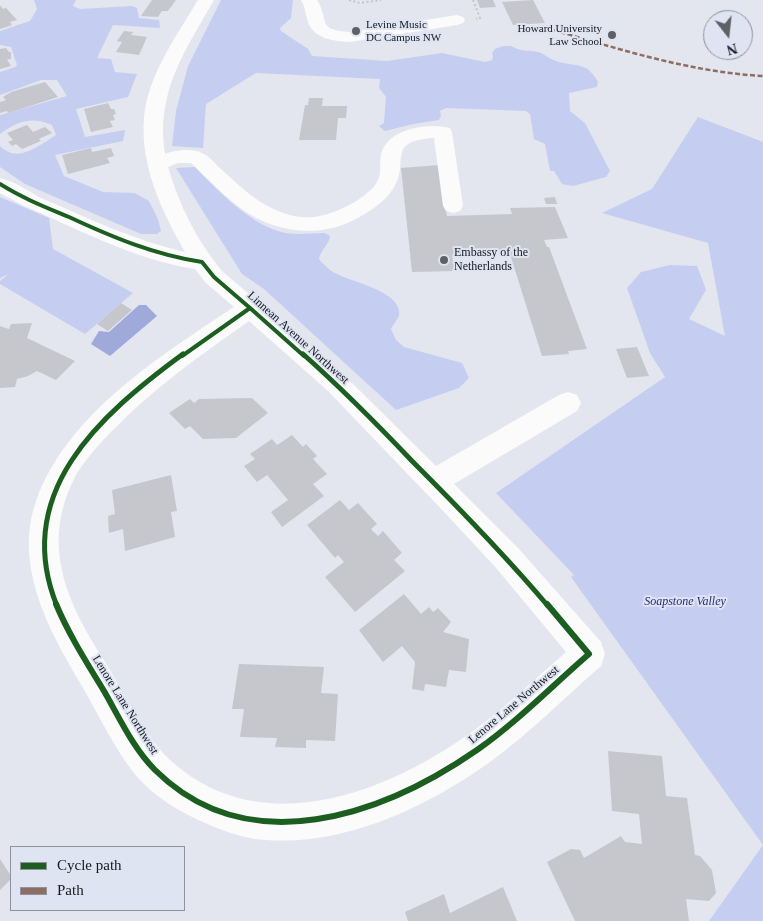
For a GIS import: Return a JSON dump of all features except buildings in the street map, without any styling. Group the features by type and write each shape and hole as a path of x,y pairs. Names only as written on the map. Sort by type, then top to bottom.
{"street":[{"name":"Linnean Avenue Northwest","path":"206,0 174,58 158,95 153,127 158,164 169,198 202,262 214,277 336,384 434,482 495,545 589,654"},
{"path":"309,0 316,23 322,32 336,36 350,37 458,20"},
{"path":"158,164 176,157 196,157 248,204 280,222 316,225 348,215 375,198 389,180 392,151 404,137 443,132 454,206"},
{"path":"0,184 24,198 106,234 175,259 202,262"},
{"name":"Lenore Lane Northwest","path":"250,308 161,370 108,417 65,468 52,496 46,517 45,567 56,608 70,635 150,765 186,794 211,807 247,819 266,822 303,822 353,811 386,800 417,785 476,750 503,730 589,654"},
{"path":"434,482 536,424 568,403"}],"path":[{"path":"349,0 360,3 381,0"}],"green space":[{"path":"34,0 76,0 73,6 80,9 132,6 137,8 139,18 159,20 160,28 113,25 97,58 111,59 115,72 137,74 128,97 76,109 85,137 125,130 123,141 55,155 64,176 103,192 135,193 149,201 158,219 161,231 157,234 141,234 25,184 0,167 0,146 7,151 21,153 35,148 56,135 52,125 31,120 19,123 0,134 0,115 67,96 57,80 41,80 0,95 0,72 17,65 11,47 0,45 0,31 30,21 37,9"},
{"path":"221,0 293,0 291,18 280,28 281,31 308,49 312,56 387,61 442,53 485,62 492,60 492,53 495,49 511,46 541,53 556,61 582,66 594,76 598,82 597,87 569,93 570,111 585,123 610,171 606,177 573,186 562,184 554,171 550,171 545,144 534,139 530,114 526,111 446,108 440,111 441,116 439,120 385,131 379,126 384,123 386,97 379,88 380,79 256,73 206,104 203,148 172,146 176,111 188,66"},
{"name":"Soapstone Valley","path":"698,117 763,142 763,845 571,577 574,575 496,493 665,377 650,353 627,288 641,272 670,265 697,266 706,290 689,319 725,336 708,243 602,213 652,189"},
{"path":"195,167 233,204 267,227 289,233 325,233 330,236 319,259 334,273 376,289 394,300 399,316 391,329 396,340 404,347 462,363 469,378 459,388 396,410 264,289 242,274 176,168"},
{"path":"0,197 49,218 53,249 133,293 85,334 0,284 0,281 9,274 0,278"},
{"path":"763,845 763,921 709,921"}],"shaded area":[{"path":"139,305 146,305 157,316 110,356 91,344 99,331 109,332"}],"marked path":[{"path":"553,30 683,66 736,75 763,76"}],"cycle path":[{"path":"0,184 26,199 120,240 168,256 202,262 214,277 337,384 508,559 589,654 521,715 456,764 405,792 377,803 349,813 293,823 256,821 220,811 177,788 151,766 136,746 85,660 61,615 52,593 43,549 44,526 50,502 61,476 72,457 114,411 151,379 190,350 210,336 230,322 250,308"}],"place":[{"name":"Levine Music DC Campus NW","path":"356,31"},
{"name":"Howard University Law School","path":"612,35"},
{"name":"Embassy of the Netherlands","path":"444,260"}]}
